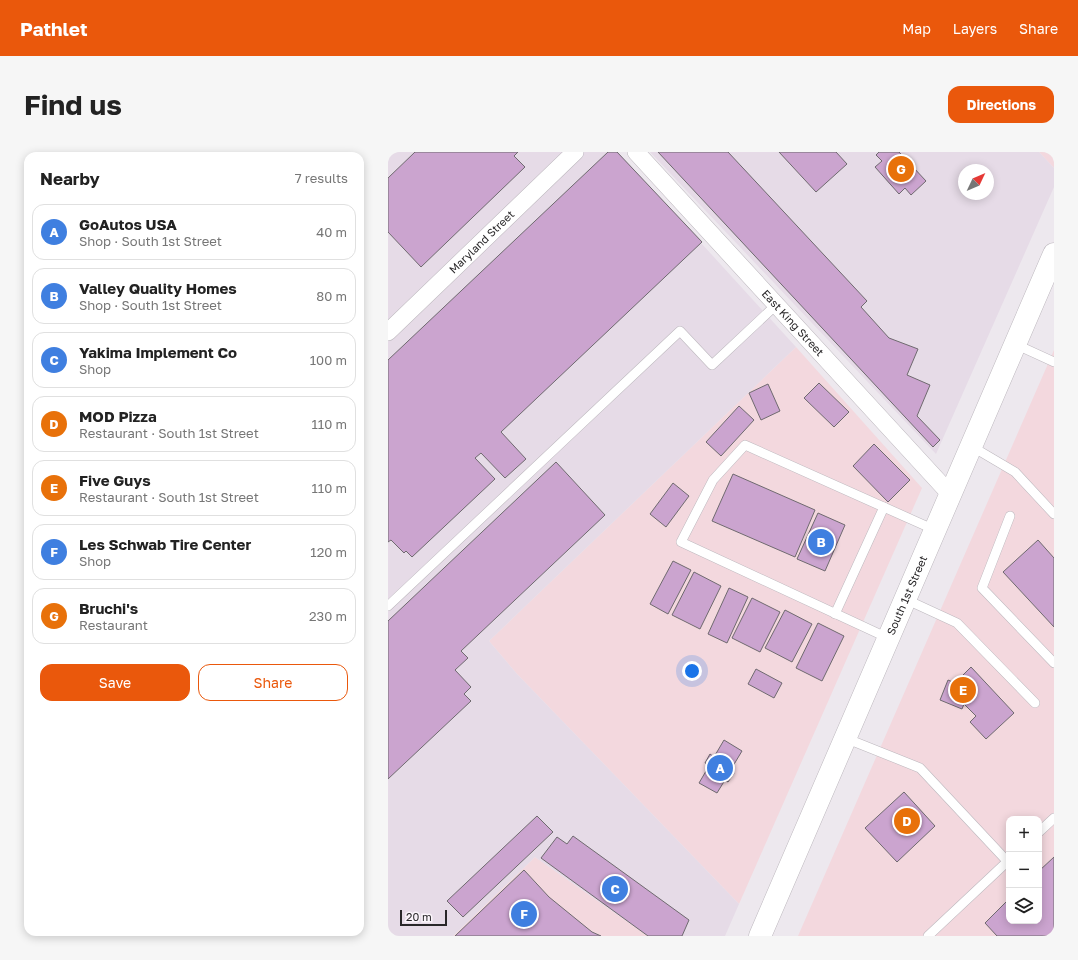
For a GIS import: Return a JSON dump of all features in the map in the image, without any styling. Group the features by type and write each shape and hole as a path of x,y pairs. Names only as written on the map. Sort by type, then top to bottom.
{"main road":[{"name":"South 1st Street","path":"760,936 1015,344 1052,267"}],"street":[{"name":"Maryland Street","path":"388,332 575,152"},
{"name":"East King Street","path":"636,152 950,494"}],"lane":[{"path":"388,606 680,331 712,365 776,304"},
{"path":"1015,344 1054,362"},
{"path":"888,638 681,542 713,480 745,446 935,530"},
{"path":"971,446 1015,472 1054,514"},
{"path":"835,614 884,507"},
{"path":"1010,516 982,588 1054,663"},
{"path":"905,600 957,623 1035,703"},
{"path":"845,738 920,768 1006,859"},
{"path":"1042,829 1054,818"},
{"path":"928,936 1006,863"}],"shaded area":[{"path":"388,152 618,152 796,347 489,641 517,674 739,904 725,936 648,936 535,857 453,936 388,936"},
{"path":"650,152 1039,152 1054,168 1054,187 936,454"},
{"path":"1039,152 1054,152 1054,168"},
{"path":"796,347 922,488 739,904 517,674 489,641"},
{"path":"1054,350 1054,936 798,936"},
{"path":"535,857 648,936 453,936"}],"building":[{"path":"415,152 518,152 514,156 525,167 421,267 388,232 388,178"},
{"path":"608,152 617,152 702,242 501,432 526,459 505,478 481,453 475,458 495,479 412,557 406,551 404,553 391,540 388,542 388,360"},
{"path":"658,152 728,152 867,301 861,307 889,338 918,349 907,375 930,385 917,416 940,440 933,447"},
{"path":"779,152 836,152 847,164 816,192"},
{"path":"879,152 899,152 926,181 911,195 905,188 899,194 875,167 882,161 876,155"},
{"path":"819,383 849,412 834,427 804,398"},
{"path":"768,384 780,411 761,420 749,393"},
{"path":"739,406 754,420 721,456 706,442"},
{"path":"874,444 910,480 888,502 853,466"},
{"path":"556,462 605,515 461,651 468,658 455,670 471,687 464,694 471,701 388,779 388,621"},
{"path":"733,474 815,510 795,557 712,521"},
{"path":"673,483 689,496 666,527 650,514"},
{"path":"818,513 845,525 825,571 797,559"},
{"path":"1038,540 1054,558 1054,627 1003,572"},
{"path":"673,561 691,570 668,614 650,604"},
{"path":"694,572 721,586 700,629 672,615"},
{"path":"729,588 748,597 727,643 708,634"},
{"path":"752,598 780,612 760,652 732,638"},
{"path":"785,610 812,624 792,662 765,648"},
{"path":"818,623 844,636 822,681 796,668"},
{"path":"971,667 1014,713 986,739 970,722 976,716 964,704 962,709 940,700 948,680 955,683"},
{"path":"756,669 782,683 774,698 748,684"},
{"path":"724,740 742,751 730,771 734,773 728,782 725,780 717,793 699,783 709,766 705,763 710,754 714,757"},
{"path":"904,792 935,826 897,862 865,828"},
{"path":"537,816 553,832 463,917 447,901"},
{"path":"573,836 689,920 682,936 648,936 541,858 557,837 567,844"},
{"path":"1054,857 1054,936 997,936 985,923 1006,902 1006,924 1042,924 1042,868"},
{"path":"524,870 549,897 592,932 601,936 455,936"}],"place":[{"name":"Bruchi's","path":"901,169"},
{"name":"Valley Quality Homes","path":"821,542"},
{"name":"Five Guys","path":"963,690"},
{"name":"GoAutos USA","path":"720,768"},
{"name":"MOD Pizza","path":"907,821"},
{"name":"Yakima Implement Co","path":"615,889"},
{"name":"Les Schwab Tire Center","path":"524,914"}]}
